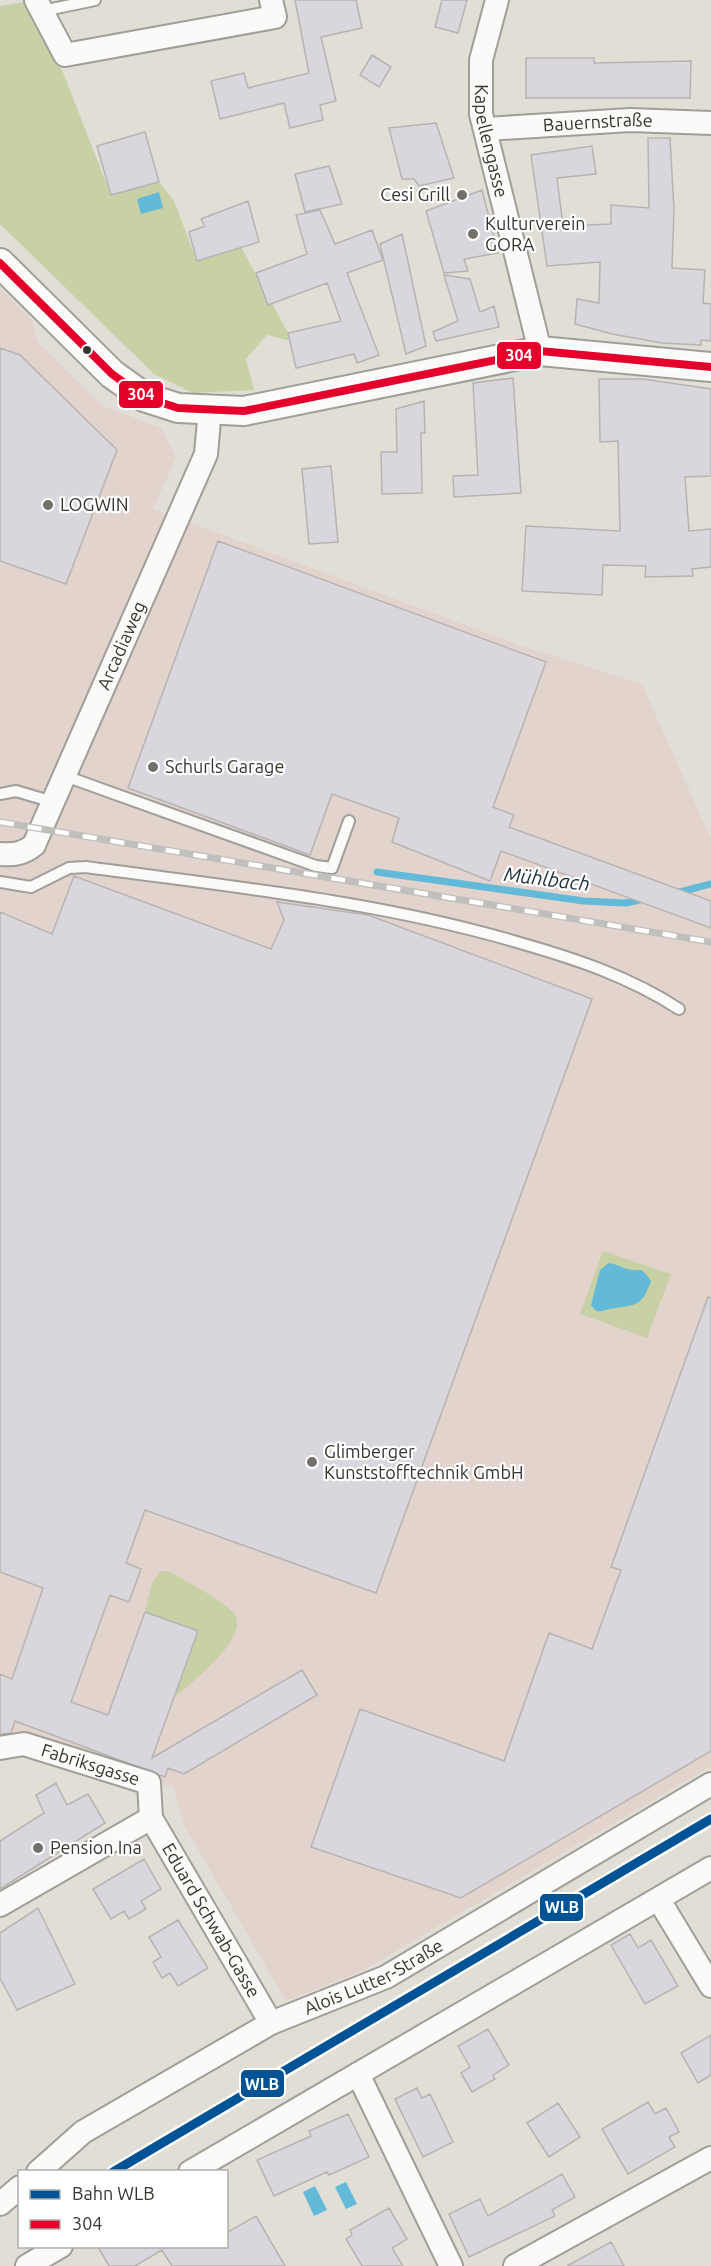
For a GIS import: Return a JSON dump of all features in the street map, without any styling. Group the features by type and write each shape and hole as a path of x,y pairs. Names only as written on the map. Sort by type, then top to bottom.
{"street":[{"path":"39,5 65,55 275,17 271,0"},
{"name":"Kapellengasse","path":"496,0 481,60 481,114 540,351"},
{"name":"Bauernstraße","path":"486,129 630,120 711,123"},
{"path":"0,263 90,354 144,397 178,408 244,411 540,351 711,367"},
{"name":"Arcadiaweg","path":"0,854 26,852 34,845 206,454 210,409"},
{"name":"Fabriksgasse","path":"0,1748 24,1744 149,1783 151,1818"},
{"name":"Alois Lutter-Straße","path":"40,2170 84,2132 272,2023 386,1977 711,1784"},
{"path":"0,1905 151,1818"},
{"name":"Eduard Schwab-Gasse","path":"151,1818 272,2023"},
{"path":"193,2170 711,1868"},
{"path":"659,1900 711,1986"},
{"path":"358,2074 451,2266"},
{"path":"515,2266 711,2158"},
{"path":"0,2204 18,2189"},
{"path":"27,2266 59,2248"}],"lane":[{"path":"39,5 95,0"},
{"path":"65,776 316,866 332,868 349,821"},
{"path":"0,786 53,802"},
{"path":"0,794 16,791"},
{"path":"0,882 31,888 69,868 86,867 315,899 441,921 576,959 649,990 679,1009"}],"shaded area":[{"path":"0,289 32,320 37,341 103,406 161,428 176,457 153,509 519,645 642,684 711,839 711,1766 362,1971 286,2001 185,1827 173,1787 11,1735 0,1737"}],"green space":[{"path":"25,2 62,70 111,195 159,182 174,201 197,261 241,247 288,333 288,340 267,335 246,359 254,390 193,393 154,374 0,224 0,6"},
{"path":"603,1251 671,1274 647,1338 580,1314"},
{"path":"160,1571 171,1572 210,1595 231,1610 237,1620 236,1632 218,1658 173,1699 198,1631 145,1612 152,1584"}],"water":[{"path":"159,192 163,208 141,214 137,199"},
{"path":"609,1263 642,1271 651,1281 644,1296 636,1304 596,1311 591,1305 600,1270"},
{"path":"346,2182 357,2204 346,2209 335,2187"},
{"path":"315,2186 327,2210 314,2216 303,2192"}],"building":[{"path":"295,0 356,0 362,28 321,37 336,101 320,105 323,120 290,128 284,103 220,119 211,81 244,73 248,88 309,73"},
{"path":"442,0 467,0 458,33 435,27"},
{"path":"372,55 391,67 379,87 360,75"},
{"path":"526,58 594,58 594,63 691,61 690,98 526,98"},
{"path":"436,123 454,178 419,186 414,179 402,179 389,128"},
{"path":"145,132 159,182 111,195 97,146"},
{"path":"648,138 670,138 674,209 672,268 705,270 703,303 711,304 711,341 701,340 701,345 662,343 612,334 575,324 577,299 599,303 600,262 547,266 531,155 592,146 596,174 557,178 563,226 611,224 611,205 649,208"},
{"path":"329,166 342,204 305,212 295,174"},
{"path":"482,190 498,253 464,259 468,271 444,273 426,211"},
{"path":"248,201 259,242 197,261 189,232 205,226 201,219"},
{"path":"320,210 335,244 372,230 383,260 347,273 379,355 357,363 354,354 296,368 288,333 341,321 327,283 268,305 256,273 307,254 296,215"},
{"path":"402,234 426,346 406,354 380,244"},
{"path":"444,275 470,279 480,312 494,306 499,327 436,341 433,332 458,321"},
{"name":"LOGWIN","path":"0,348 20,355 117,450 66,584 0,561"},
{"path":"513,378 521,493 454,497 453,476 478,475 473,383"},
{"path":"599,379 643,379 711,389 711,476 685,477 689,531 711,529 711,567 692,569 693,576 645,577 646,566 603,565 602,595 522,591 526,526 620,531 618,441 600,442"},
{"path":"424,401 425,433 421,433 422,493 382,494 381,452 397,452 396,409"},
{"path":"331,466 338,542 309,544 302,469"},
{"path":"218,541 546,662 493,807 514,815 509,827 711,901 711,928 501,851 490,881 392,842 399,818 332,794 310,855 128,788"},
{"path":"74,876 271,949 284,920 277,902 368,915 592,999 376,1593 145,1510 126,1563 141,1569 129,1602 110,1595 71,1702 108,1715 145,1612 198,1631 152,1758 302,1670 317,1695 184,1774 168,1768 165,1777 15,1721 11,1733 0,1734 0,1674 12,1679 43,1588 0,1572 0,912 52,934"},
{"path":"708,1297 711,1298 711,1751 461,1898 311,1847 360,1709 504,1761 549,1633 592,1649 621,1570 611,1567"},
{"path":"56,1783 67,1805 88,1794 105,1823 0,1889 0,1841 44,1813 36,1795"},
{"path":"144,1859 161,1889 141,1901 146,1909 129,1919 124,1911 111,1919 93,1889"},
{"path":"38,1908 75,1984 17,2010 0,1978 0,1933"},
{"path":"178,1920 208,1968 178,1986 170,1973 162,1978 153,1962 161,1957 149,1937"},
{"path":"630,1934 638,1948 651,1940 678,1986 645,2004 611,1945"},
{"path":"488,2029 509,2065 493,2075 495,2079 472,2092 461,2073 470,2067 458,2046"},
{"path":"711,2035 711,2075 698,2083 681,2053"},
{"path":"417,2088 422,2098 430,2094 453,2142 423,2157 395,2099"},
{"path":"648,2102 655,2114 666,2108 679,2132 669,2137 675,2147 628,2174 602,2129"},
{"path":"558,2103 580,2137 549,2157 527,2123"},
{"path":"348,2114 369,2157 329,2175 327,2172 274,2196 257,2160 311,2136 309,2131"},
{"path":"562,2174 575,2197 552,2210 555,2216 469,2257 449,2214 480,2199 488,2216"},
{"path":"389,2208 407,2239 392,2248 403,2266 362,2266 346,2239 352,2235 350,2230"},
{"path":"256,2216 285,2266 172,2266 162,2250 135,2266 109,2266 99,2248 228,2248 228,2232"},
{"path":"611,2242 624,2266 567,2266"}],"waterway":[{"name":"Mühlbach","path":"377,872 584,901 626,903 644,899"},
{"name":"Mühlbach","path":"676,893 711,884"}],"railway":[{"path":"0,822 711,942"}],"rail line":[{"name":"WLB","path":"116,2170 711,1819"}],"transit line":[{"name":"304","path":"0,263 112,374 144,397 178,408 244,411 540,351 711,367"}],"place":[{"name":"Cesi Grill","path":"462,195"},
{"name":"Kulturverein GORA","path":"473,234"},
{"name":"LOGWIN","path":"48,505"},
{"name":"Schurls Garage","path":"153,767"},
{"name":"Glimberger Kunststofftechnik GmbH","path":"312,1462"},
{"name":"Pension Ina","path":"38,1848"}]}
